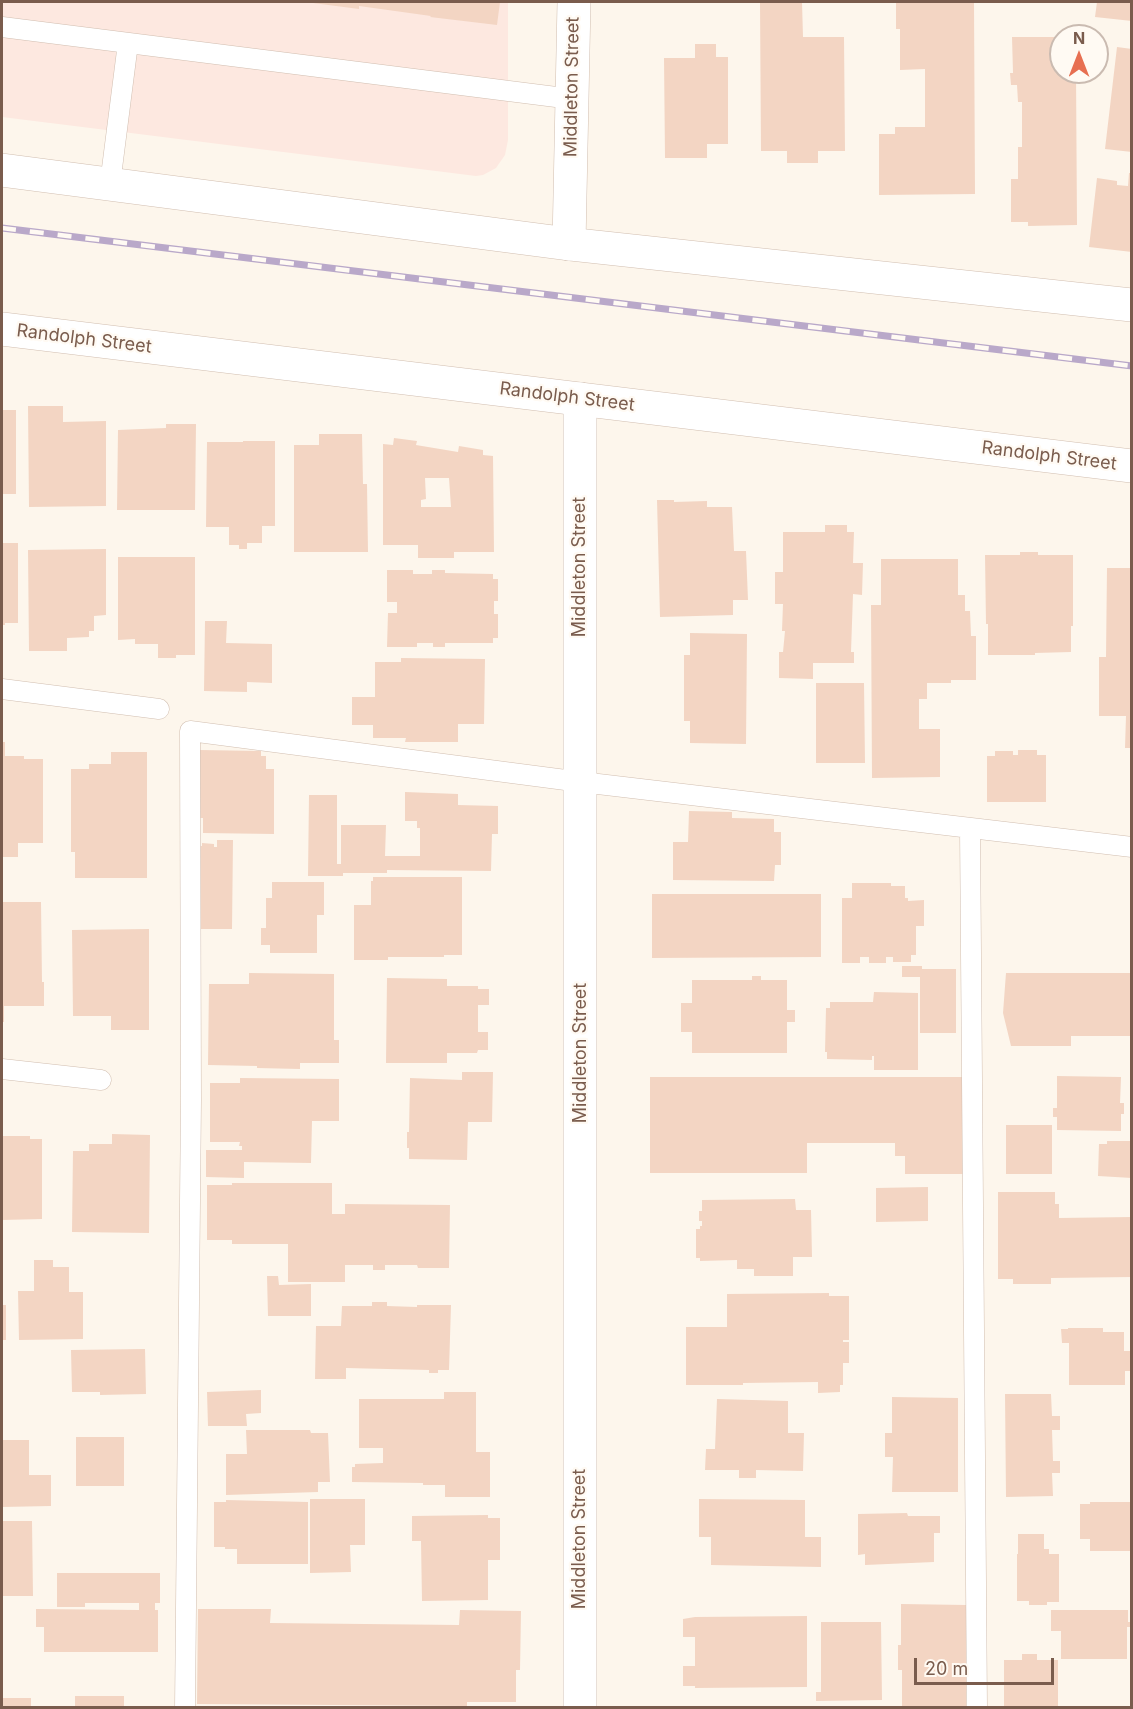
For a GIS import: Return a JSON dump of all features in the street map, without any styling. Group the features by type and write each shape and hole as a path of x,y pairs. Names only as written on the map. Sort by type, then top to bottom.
{"street":[{"name":"Middleton Street","path":"569,244 574,2"},
{"path":"2,170 569,244 1131,305"},
{"name":"Randolph Street","path":"2,328 1131,466"},
{"name":"Middleton Street","path":"580,399 580,1707"}],"lane":[{"path":"2,27 572,99"},
{"path":"110,184 128,43"},
{"path":"2,689 159,709"},
{"path":"184,1707 191,1100 190,731 581,782 1131,846"},
{"path":"970,828 977,1707"},
{"path":"2,1070 101,1080"}],"shaded area":[{"path":"2,2 508,2 508,140 505,155 496,168 476,176 2,117"}],"building":[{"path":"313,2 500,2 497,25"},
{"path":"760,2 802,2 803,37 844,37 845,151 818,151 818,163 787,163 787,151 761,151"},
{"path":"896,2 974,2 975,194 879,195 879,134 895,134 895,127 925,127 925,69 900,70 900,29 896,29"},
{"path":"1097,2 1132,2 1132,21 1095,17"},
{"path":"1012,37 1049,37 1049,84 1076,84 1077,225 1028,226 1028,222 1011,222 1011,179 1018,179 1018,147 1022,147 1022,102 1018,102 1017,85 1011,85 1010,73 1013,73"},
{"path":"695,44 716,44 716,57 728,57 728,144 707,144 707,158 665,158 664,58 695,58"},
{"path":"1117,47 1132,49 1132,152 1105,149"},
{"path":"1129,173 1132,173 1132,252 1089,247 1097,178 1117,181 1117,185 1128,186"},
{"path":"28,406 63,406 63,422 106,421 106,506 29,507"},
{"path":"2,410 16,410 16,494 2,494"},
{"path":"166,424 196,424 195,510 117,510 118,430 166,428"},
{"path":"319,434 362,434 363,484 367,484 368,552 294,552 294,445 319,445"},
{"path":"394,438 417,441 416,445 458,452 459,446 483,450 483,455 493,456 494,552 454,552 454,558 418,558 418,545 383,545 383,444 393,445","holes":["425,478 449,478 451,507 421,507 421,500 426,499"]},
{"path":"275,441 275,526 262,526 262,543 247,543 247,549 239,549 239,545 229,545 229,527 206,527 207,442"},
{"path":"657,500 707,501 707,507 732,507 734,551 746,551 748,600 733,600 733,615 660,617"},
{"path":"825,525 847,525 847,532 854,532 853,563 863,563 862,595 853,594 851,652 854,652 854,663 813,663 813,679 779,678 779,652 783,652 785,631 782,631 783,604 775,604 775,572 783,572 783,532 825,532"},
{"path":"2,543 18,543 18,623 5,623 5,625 2,625"},
{"path":"106,549 106,615 94,616 94,631 89,631 89,637 67,638 67,651 29,651 28,550"},
{"path":"1020,552 1038,552 1038,555 1073,555 1071,652 988,655 985,555 1020,555"},
{"path":"118,557 195,557 195,655 158,658 158,644 135,644 135,639 118,640"},
{"path":"881,559 958,559 958,595 965,595 965,611 970,611 971,636 976,636 976,680 927,683 927,699 919,699 919,729 940,729 940,777 872,778 871,605 881,605"},
{"path":"1107,568 1132,568 1132,748 1125,748 1126,716 1099,716 1099,657 1106,657"},
{"path":"387,570 413,570 413,574 432,574 432,570 445,570 445,573 493,574 493,579 498,579 498,601 494,601 494,614 498,614 498,638 493,638 493,643 445,643 445,647 433,647 433,643 417,643 417,647 387,647 388,613 397,613 397,602 387,602"},
{"path":"205,621 227,621 226,643 272,644 272,683 247,682 247,692 204,691"},
{"path":"690,633 747,634 746,744 690,743 690,721 684,721 684,655 690,655"},
{"path":"401,658 485,659 484,724 458,724 458,742 405,742 406,738 373,738 373,725 352,725 352,697 375,697 375,662 401,662"},
{"path":"816,683 864,683 865,763 816,763"},
{"path":"2,742 5,742 5,756 43,759 43,843 18,843 18,857 2,857"},
{"path":"199,750 261,751 261,756 266,756 266,769 274,769 274,834 203,833 203,818 198,818"},
{"path":"1018,750 1037,750 1037,755 1046,755 1046,802 987,802 987,756 995,756 995,751 1013,751 1013,755 1018,755"},
{"path":"111,752 147,752 147,878 75,878 75,852 71,852 71,769 89,769 89,764 111,764"},
{"path":"405,792 458,794 458,805 498,806 498,834 492,834 491,871 387,870 387,873 308,876 309,795 337,795 337,864 341,864 341,825 386,825 385,856 420,856 420,828 417,828 417,821 405,821"},
{"path":"689,811 732,812 732,818 774,819 774,832 781,832 781,865 775,865 774,881 673,880 673,842 688,842"},
{"path":"217,840 233,840 232,929 198,929 199,846 202,846 202,843 214,844 214,847 217,847"},
{"path":"373,877 462,877 462,955 354,960 354,905 371,905"},
{"path":"272,882 324,882 324,915 317,915 317,953 270,953 270,945 261,945 261,928 266,928 266,898 272,898"},
{"path":"852,883 891,883 891,886 905,886 905,898 908,898 908,901 924,900 924,926 916,926 916,955 911,955 911,962 893,962 893,957 886,957 886,963 869,963 869,957 860,957 860,963 842,963 842,898 852,898"},
{"path":"652,894 821,894 821,957 652,958"},
{"path":"2,902 41,902 42,982 44,982 44,1006 4,1006 4,1022 2,1022"},
{"path":"149,929 149,1030 111,1030 111,1016 73,1016 72,930"},
{"path":"902,966 922,966 922,969 956,969 956,1033 920,1033 920,977 902,977"},
{"path":"249,973 334,974 334,1040 339,1040 339,1063 300,1063 300,1069 208,1065 209,984 249,984"},
{"path":"1006,973 1132,973 1132,1036 1071,1036 1071,1046 1011,1046 1003,1013"},
{"path":"752,976 761,976 761,980 787,980 787,1010 795,1010 795,1022 787,1022 787,1053 692,1053 692,1032 681,1032 681,1003 692,1003 692,980 752,980"},
{"path":"387,978 447,979 447,986 478,986 478,989 489,989 489,1005 478,1005 478,1032 488,1032 488,1050 478,1050 477,1053 447,1053 447,1063 386,1063"},
{"path":"874,992 918,993 918,1070 874,1070 874,1056 872,1060 827,1059 827,1052 825,1052 826,1008 830,1008 830,1002 873,1002"},
{"path":"462,1072 493,1072 492,1122 468,1122 467,1160 409,1159 407,1132 409,1132 410,1078 462,1080"},
{"path":"1057,1076 1121,1077 1120,1103 1124,1103 1124,1114 1121,1114 1121,1131 1057,1130 1057,1117 1053,1117 1053,1108 1057,1108"},
{"path":"650,1077 964,1077 964,1174 905,1174 905,1156 895,1156 895,1143 807,1143 807,1173 650,1173"},
{"path":"240,1078 339,1079 339,1121 312,1121 311,1163 244,1162 244,1178 206,1177 206,1150 242,1150 242,1146 239,1146 240,1142 210,1142 210,1083 240,1083"},
{"path":"1006,1125 1052,1125 1052,1174 1006,1174"},
{"path":"112,1134 150,1135 149,1233 72,1232 73,1151 89,1151 89,1144 112,1144"},
{"path":"2,1136 30,1136 30,1139 42,1139 42,1219 2,1220"},
{"path":"1107,1141 1132,1141 1132,1178 1098,1176 1099,1144 1107,1144"},
{"path":"232,1183 332,1183 332,1214 345,1214 345,1204 450,1205 449,1268 385,1265 385,1270 373,1270 373,1265 345,1265 345,1282 288,1282 288,1244 232,1244 232,1240 207,1240 207,1185 232,1185"},
{"path":"928,1187 928,1221 876,1222 876,1188"},
{"path":"998,1192 1055,1192 1055,1204 1059,1204 1059,1218 1132,1217 1132,1277 1051,1278 1051,1284 1013,1284 1013,1279 998,1279"},
{"path":"795,1199 796,1210 811,1210 812,1257 793,1257 793,1276 754,1276 754,1269 737,1269 737,1260 700,1261 700,1258 696,1258 696,1229 702,1226 702,1221 699,1221 699,1211 702,1211 702,1200"},
{"path":"34,1260 53,1260 53,1267 69,1267 69,1292 83,1292 83,1339 19,1340 18,1291 34,1291"},
{"path":"267,1276 278,1276 279,1285 311,1284 311,1316 268,1316"},
{"path":"829,1293 829,1296 849,1296 849,1340 843,1340 843,1342 849,1342 849,1363 843,1363 843,1385 840,1385 840,1392 818,1393 818,1382 686,1385 686,1327 727,1327 727,1294"},
{"path":"372,1302 387,1302 387,1306 451,1305 449,1370 429,1373 429,1370 346,1368 346,1379 315,1379 316,1326 341,1326 342,1306 372,1306"},
{"path":"2,1305 6,1305 6,1340 2,1340"},
{"path":"1103,1328 1103,1332 1124,1332 1124,1351 1132,1351 1132,1371 1125,1371 1125,1385 1069,1385 1069,1343 1062,1343 1061,1329"},
{"path":"145,1349 146,1394 100,1395 100,1392 72,1392 71,1350"},
{"path":"261,1390 261,1413 246,1414 247,1426 208,1426 207,1392"},
{"path":"444,1392 476,1392 476,1452 490,1452 490,1497 445,1497 445,1485 352,1482 352,1467 355,1467 355,1464 383,1463 383,1448 359,1448 359,1399 444,1399"},
{"path":"1005,1394 1051,1394 1052,1416 1060,1416 1060,1430 1052,1430 1053,1461 1060,1461 1060,1473 1052,1473 1053,1496 1006,1497"},
{"path":"892,1397 958,1398 958,1492 892,1492 893,1457 885,1457 885,1433 892,1433"},
{"path":"717,1399 788,1401 788,1433 804,1433 803,1471 756,1470 756,1478 739,1478 739,1470 705,1470 706,1449 715,1449"},
{"path":"246,1430 310,1430 311,1433 328,1433 330,1482 318,1482 318,1492 226,1495 226,1454 247,1454"},
{"path":"76,1437 124,1437 124,1486 76,1486"},
{"path":"2,1440 29,1440 29,1475 51,1475 51,1506 2,1507"},
{"path":"310,1499 365,1499 365,1545 350,1545 351,1572 310,1573"},
{"path":"699,1499 805,1500 805,1537 821,1537 821,1567 711,1565 711,1537 699,1537"},
{"path":"226,1500 308,1502 308,1564 237,1564 237,1549 214,1547 214,1502 226,1502"},
{"path":"1090,1502 1132,1502 1132,1551 1090,1551 1090,1539 1080,1539 1080,1504 1090,1504"},
{"path":"907,1513 908,1516 940,1516 940,1533 934,1533 934,1562 865,1565 865,1554 858,1555 858,1514"},
{"path":"488,1515 488,1518 500,1518 500,1560 488,1560 488,1600 422,1601 421,1541 412,1541 412,1516"},
{"path":"2,1521 32,1521 33,1596 2,1596"},
{"path":"1018,1534 1044,1534 1044,1549 1049,1549 1049,1554 1059,1554 1059,1602 1029,1605 1029,1601 1017,1601"},
{"path":"57,1573 160,1573 160,1603 155,1603 155,1610 158,1610 158,1652 44,1652 44,1627 36,1627 36,1609 139,1610 139,1603 85,1603 85,1607 57,1607"},
{"path":"901,1604 966,1605 966,1708 902,1708 902,1670 898,1670 898,1645 901,1645"},
{"path":"198,1609 271,1609 270,1623 459,1625 460,1610 521,1611 520,1670 516,1670 516,1702 467,1702 467,1706 197,1704"},
{"path":"1051,1610 1128,1610 1128,1622 1132,1622 1132,1627 1127,1627 1127,1659 1061,1659 1061,1631 1051,1631"},
{"path":"807,1616 807,1687 695,1688 695,1686 683,1686 683,1666 695,1666 695,1637 683,1637 683,1619"},
{"path":"821,1622 881,1622 882,1700 816,1701 816,1692 821,1692"},
{"path":"1022,1654 1037,1654 1037,1660 1058,1660 1058,1707 1004,1707 1004,1660 1022,1660"},
{"path":"75,1696 124,1696 124,1708 75,1708"},
{"path":"2,1698 31,1698 31,1708 2,1708"}],"railway":[{"path":"2,228 1132,366"}]}
